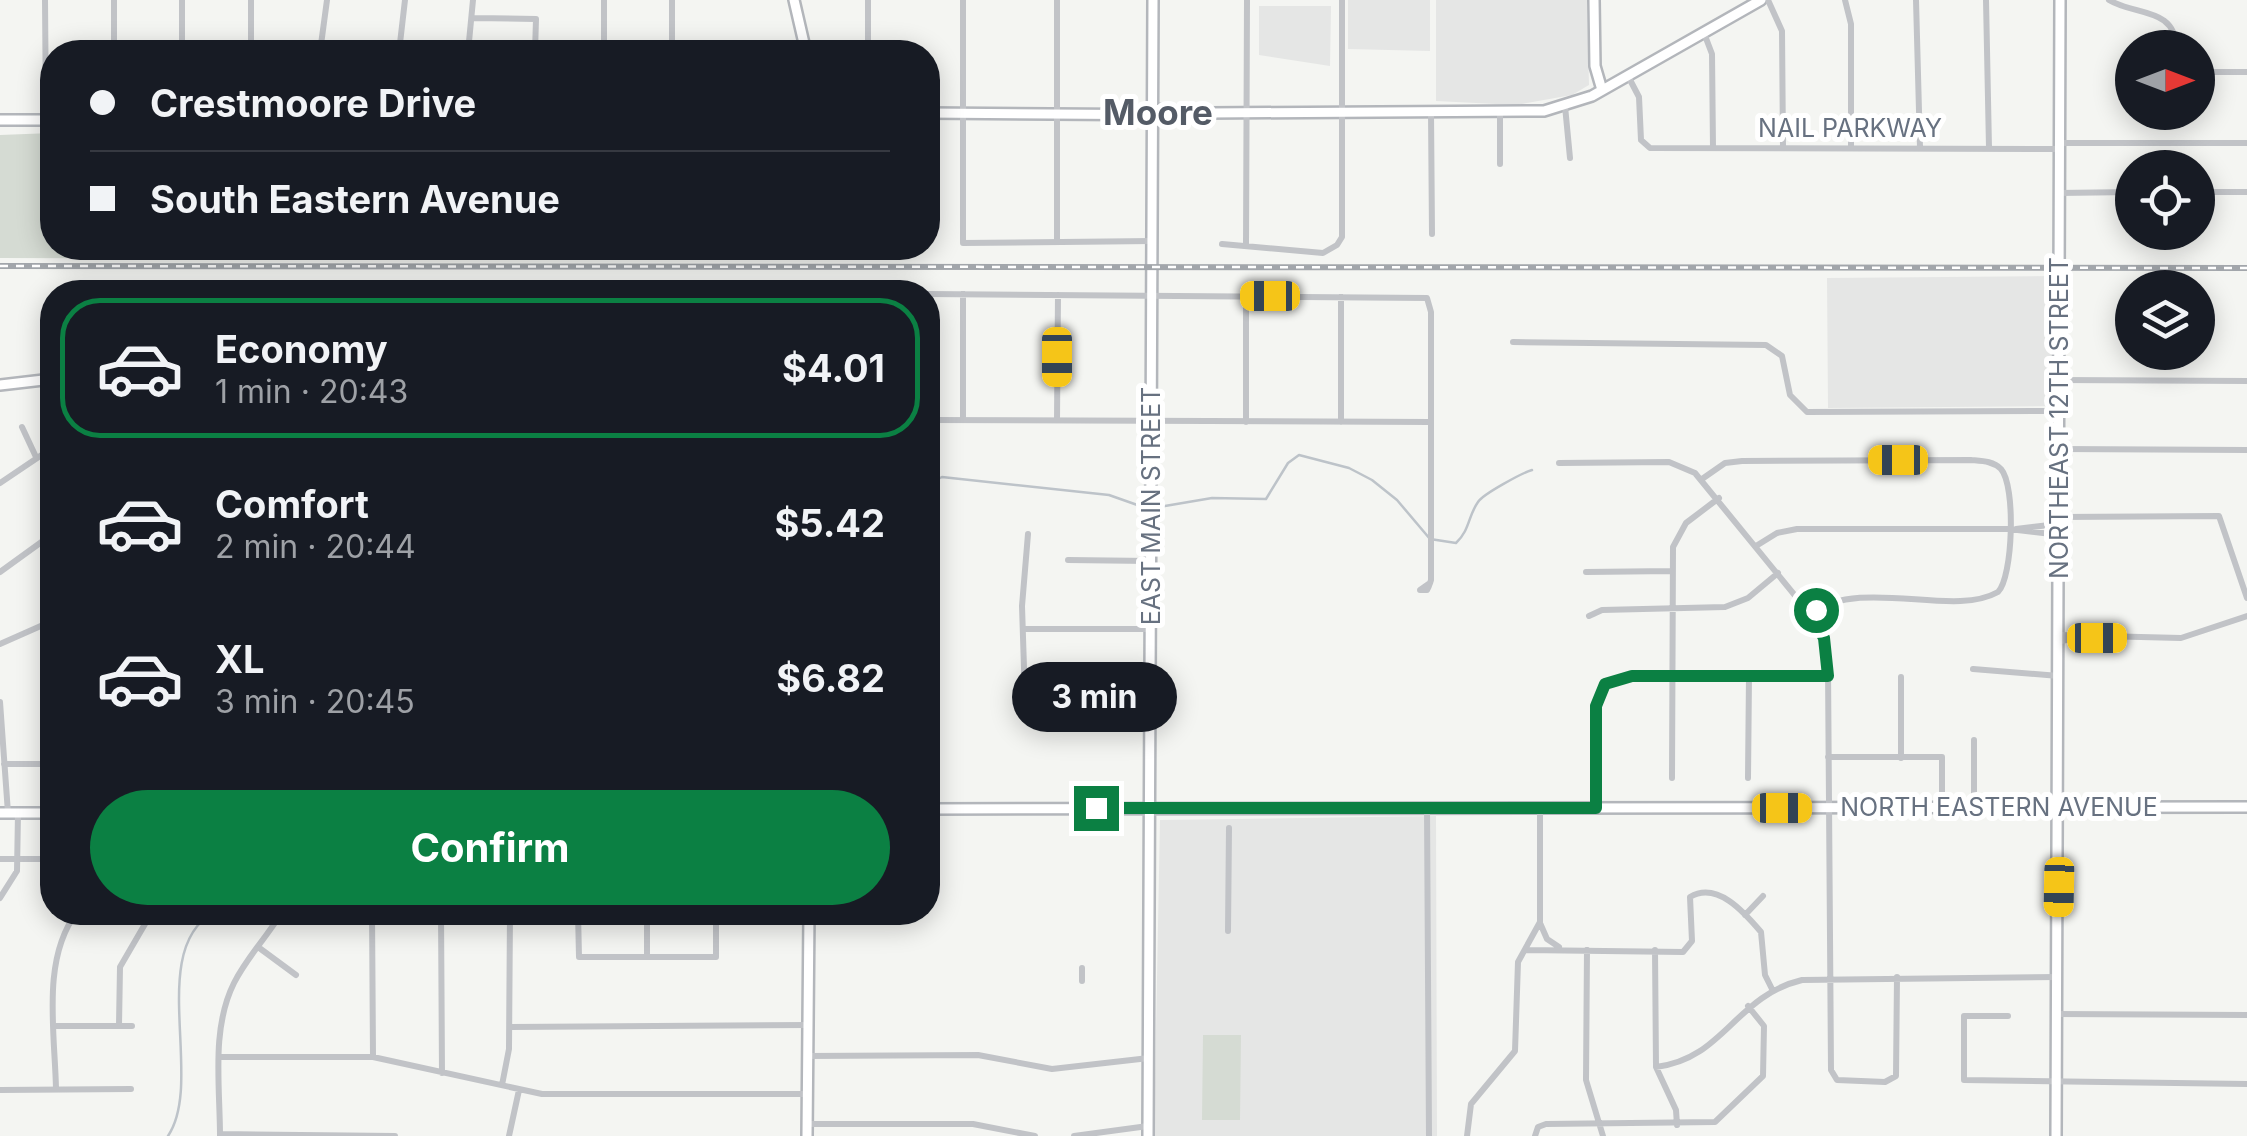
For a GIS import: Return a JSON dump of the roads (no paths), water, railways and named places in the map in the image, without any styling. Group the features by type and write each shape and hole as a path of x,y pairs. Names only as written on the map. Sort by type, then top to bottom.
{"main road":[{"path":"794,0 803,40"},
{"name":"EAST MAIN STREET","path":"1148,1131 1152,0"},
{"path":"1594,0 1594,61 1602,90"},
{"path":"940,113 1500,113 1565,106 1628,76 1748,3 1765,0"},
{"name":"NORTHEAST 12TH STREET","path":"2056,1136 2060,0"},
{"path":"0,120 40,120"},
{"path":"0,385 40,381"},
{"name":"NORTH EASTERN AVENUE","path":"940,809 2247,807"},
{"path":"9,813 40,813"},
{"path":"808,1136 809,925"}],"street":[{"path":"45,0 46,40"},
{"path":"114,0 114,40"},
{"path":"182,0 182,40"},
{"path":"250,0 251,40"},
{"path":"321,40 326,0"},
{"path":"400,40 405,0"},
{"path":"470,40 474,0"},
{"path":"604,0 604,40"},
{"path":"672,0 672,40"},
{"path":"868,0 868,40"},
{"path":"963,0 963,243 1057,239 1152,242"},
{"path":"1057,0 1057,239"},
{"path":"1246,246 1247,0"},
{"path":"1222,244 1298,254 1324,253 1337,246 1343,220 1342,0"},
{"path":"1765,0 1782,31 1783,148"},
{"path":"1844,0 1851,24 1852,148"},
{"path":"1916,0 1920,148"},
{"path":"1986,0 1989,148"},
{"path":"2108,0 2168,20 2175,30"},
{"path":"474,18 536,19 535,40"},
{"path":"1704,33 1712,54 1713,148"},
{"path":"2215,72 2247,72"},
{"name":"NAIL PARKWAY","path":"1628,76 1639,97 1643,144 1713,148 1989,148 2247,143"},
{"path":"1565,106 1570,158"},
{"path":"1431,113 1432,234"},
{"path":"1500,113 1500,164"},
{"path":"2058,193 2115,192"},
{"path":"2215,192 2247,192"},
{"path":"940,294 1429,300 1430,584"},
{"path":"963,294 963,420"},
{"path":"1057,420 1058,295"},
{"path":"1246,296 1246,422"},
{"path":"1341,297 1341,422"},
{"path":"1513,342 1766,345 1782,356 1790,396 1807,412 2060,411"},
{"path":"2060,380 2247,381"},
{"path":"940,420 1430,422"},
{"path":"22,427 36,457"},
{"path":"2060,449 2247,450"},
{"path":"0,483 40,455"},
{"path":"1702,480 1726,463 1742,461 1982,461 1996,465 2006,476 2012,529 2008,578 1990,597 1845,598 1810,613"},
{"path":"1559,462 1669,462 1702,480 1810,613 1824,638 1828,676 1834,1078 1885,1082 1896,1076 1898,977"},
{"path":"1672,778 1672,571 1678,534 1718,498"},
{"path":"1756,546 1777,533 1797,529 2012,529 2219,516 2247,598"},
{"path":"1028,534 1023,629 1025,699 1151,701"},
{"path":"0,572 40,543"},
{"path":"1068,560 1151,561"},
{"path":"1586,572 1672,571"},
{"path":"1589,616 1602,610 1735,604 1778,573"},
{"path":"2060,638 2181,638 2247,616"},
{"path":"0,644 40,626"},
{"path":"1023,629 1151,628"},
{"path":"1973,669 2060,676"},
{"path":"1748,778 1749,676"},
{"path":"1596,808 1596,706 1600,691 1622,677 1828,676"},
{"path":"1901,677 1902,758"},
{"path":"0,702 1,767 18,859 15,876 0,898"},
{"path":"1974,740 1974,805"},
{"path":"1828,757 1942,757 1942,797"},
{"path":"1,767 40,765"},
{"path":"1427,808 1429,1136"},
{"path":"1540,808 1540,922 1547,939 1562,949"},
{"path":"1228,828 1228,930"},
{"path":"0,858 40,858"},
{"path":"1525,950 1683,952 1690,946 1688,903 1693,894 1724,897 1745,914 1763,937 1764,970 1772,990"},
{"path":"1745,914 1762,896"},
{"path":"1467,1136 1471,1104 1516,1051 1518,962 1540,922"},
{"path":"56,1089 57,946 69,925"},
{"path":"120,1025 120,968 145,925"},
{"path":"273,925 228,997 219,1057 220,1135 395,1136"},
{"path":"372,925 373,1057"},
{"path":"441,925 442,1072"},
{"path":"502,1086 510,1027 510,925"},
{"path":"578,925 578,958 716,957 716,925"},
{"path":"647,925 647,956"},
{"path":"258,947 296,975"},
{"path":"1587,950 1586,1080 1602,1136"},
{"path":"1656,950 1656,1067 1676,1110 1677,1125"},
{"path":"1082,968 1082,980"},
{"path":"1656,1067 1695,1058 1748,1006 1772,990 1831,977 2058,977"},
{"path":"1535,1136 1538,1127 1546,1124 1715,1122 1763,1076 1764,1026 1748,1006"},
{"path":"2057,1014 2247,1014"},
{"path":"2008,1016 1964,1016 1964,1080 2247,1084"},
{"path":"510,1027 808,1025"},
{"path":"56,1026 132,1026"},
{"path":"808,1056 978,1056 1052,1069 1149,1058"},
{"path":"219,1057 373,1057 542,1094 808,1094"},
{"path":"0,1090 131,1089"},
{"path":"509,1136 519,1090"},
{"path":"808,1124 973,1124 1035,1136"},
{"path":"1074,1136 1148,1131"}],"waterway":[{"path":"1159,507 1212,498 1266,499 1288,463 1299,455 1349,468 1372,480 1397,500 1430,539 1456,543 1481,498 1532,470"},
{"path":"940,478 1109,495 1143,507"},
{"path":"168,1136 178,1112 181,1083 179,985 183,955 200,925"}],"railway":[{"path":"0,266 2247,268"}],"district":[{"name":"Moore","path":"1158,113"}]}
